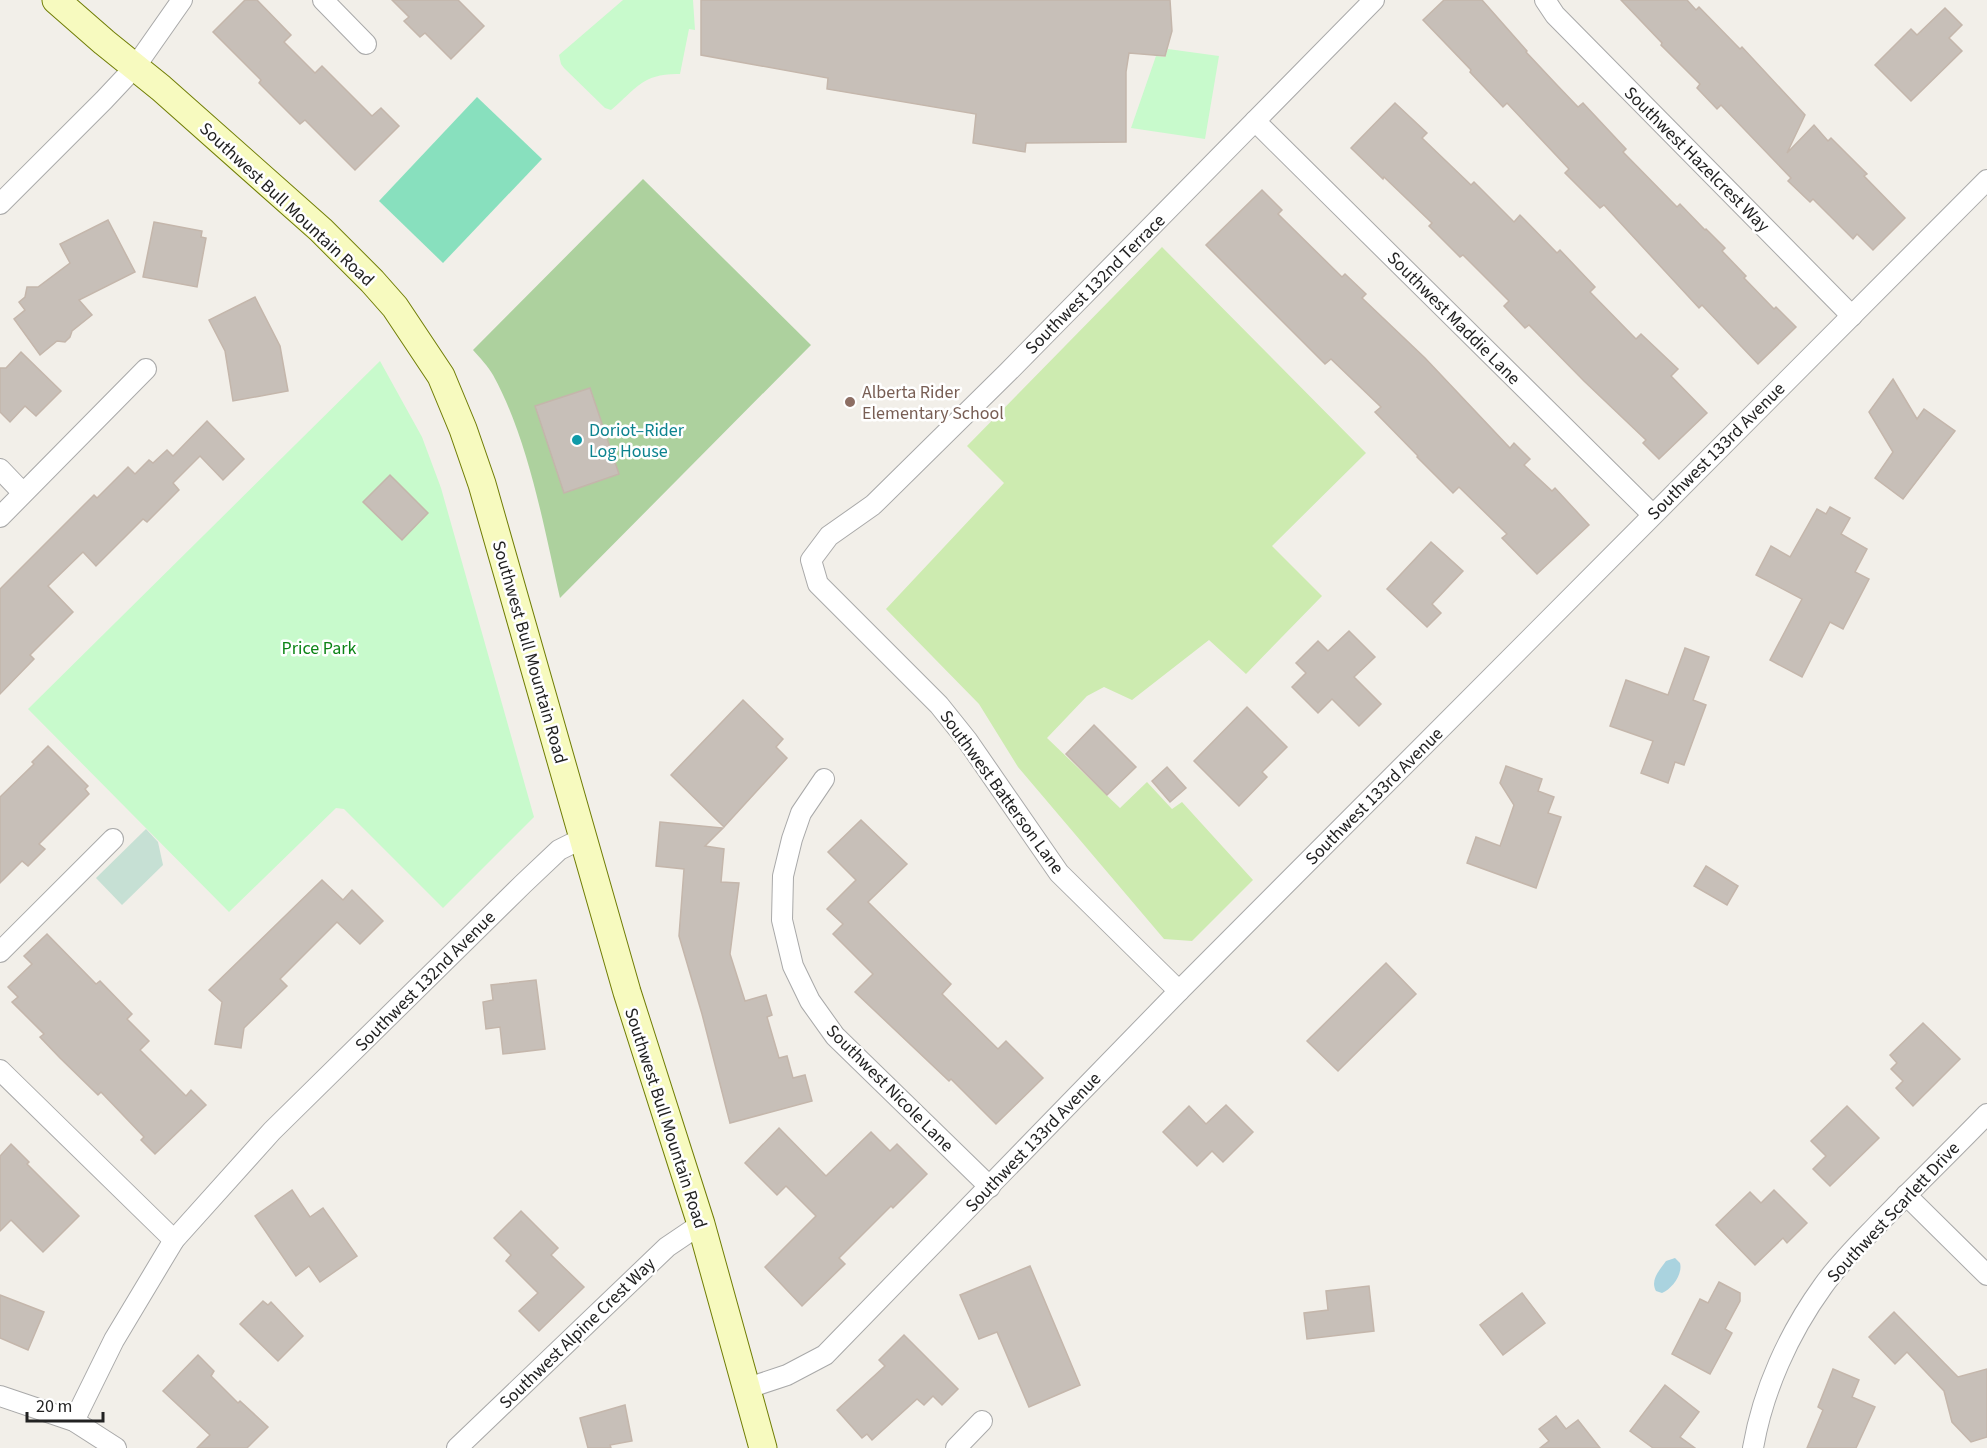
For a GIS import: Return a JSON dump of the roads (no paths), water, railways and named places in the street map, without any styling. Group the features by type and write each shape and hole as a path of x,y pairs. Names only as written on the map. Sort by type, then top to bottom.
{"main road":[{"name":"Southwest Bull Mountain Road","path":"56,0 162,88 321,230 372,281 394,308 441,376 482,484 627,992 701,1224 763,1448"}],"street":[{"path":"0,204 135,67 182,0"},
{"path":"323,0 366,44"},
{"name":"Southwest 132nd Terrace","path":"811,560 829,536 873,505 1016,364 1374,0"},
{"name":"Southwest Hazelcrest Way","path":"1545,0 1555,15 1852,316"},
{"name":"Southwest Maddie Lane","path":"1255,121 1653,514"},
{"name":"Southwest 133rd Avenue","path":"747,1388 787,1375 825,1355 1179,991 1987,180"},
{"path":"0,517 146,369"},
{"path":"0,469 23,493"},
{"name":"Southwest Batterson Lane","path":"811,560 818,584 939,705 967,740 1059,873 1179,991"},
{"name":"Southwest Nicole Lane","path":"824,778 801,813 783,876 782,920 793,966 810,1001 835,1036 990,1187"},
{"path":"0,952 113,838"},
{"name":"Southwest 132nd Avenue","path":"74,1421 114,1340 174,1240 272,1131 546,862 559,850 583,838"},
{"path":"0,1070 174,1240"},
{"name":"Southwest Scarlett Drive","path":"1753,1448 1767,1391 1804,1314 1823,1285 1906,1195 1987,1114"},
{"path":"1906,1195 1987,1275"},
{"name":"Southwest Alpine Crest Way","path":"457,1448 667,1247 701,1224"},
{"path":"0,1396 74,1421 116,1448"},
{"path":"956,1448 982,1421"}],"water":[{"path":"1675,1258 1680,1263 1680,1272 1676,1281 1662,1293 1656,1291 1654,1283 1658,1272 1666,1261"}],"place":[{"name":"Alberta Rider Elementary School","path":"850,402"},
{"name":"Doriot–Rider Log House","path":"577,440"}],"park label":[{"name":"Price Park","path":"319,648"}]}
